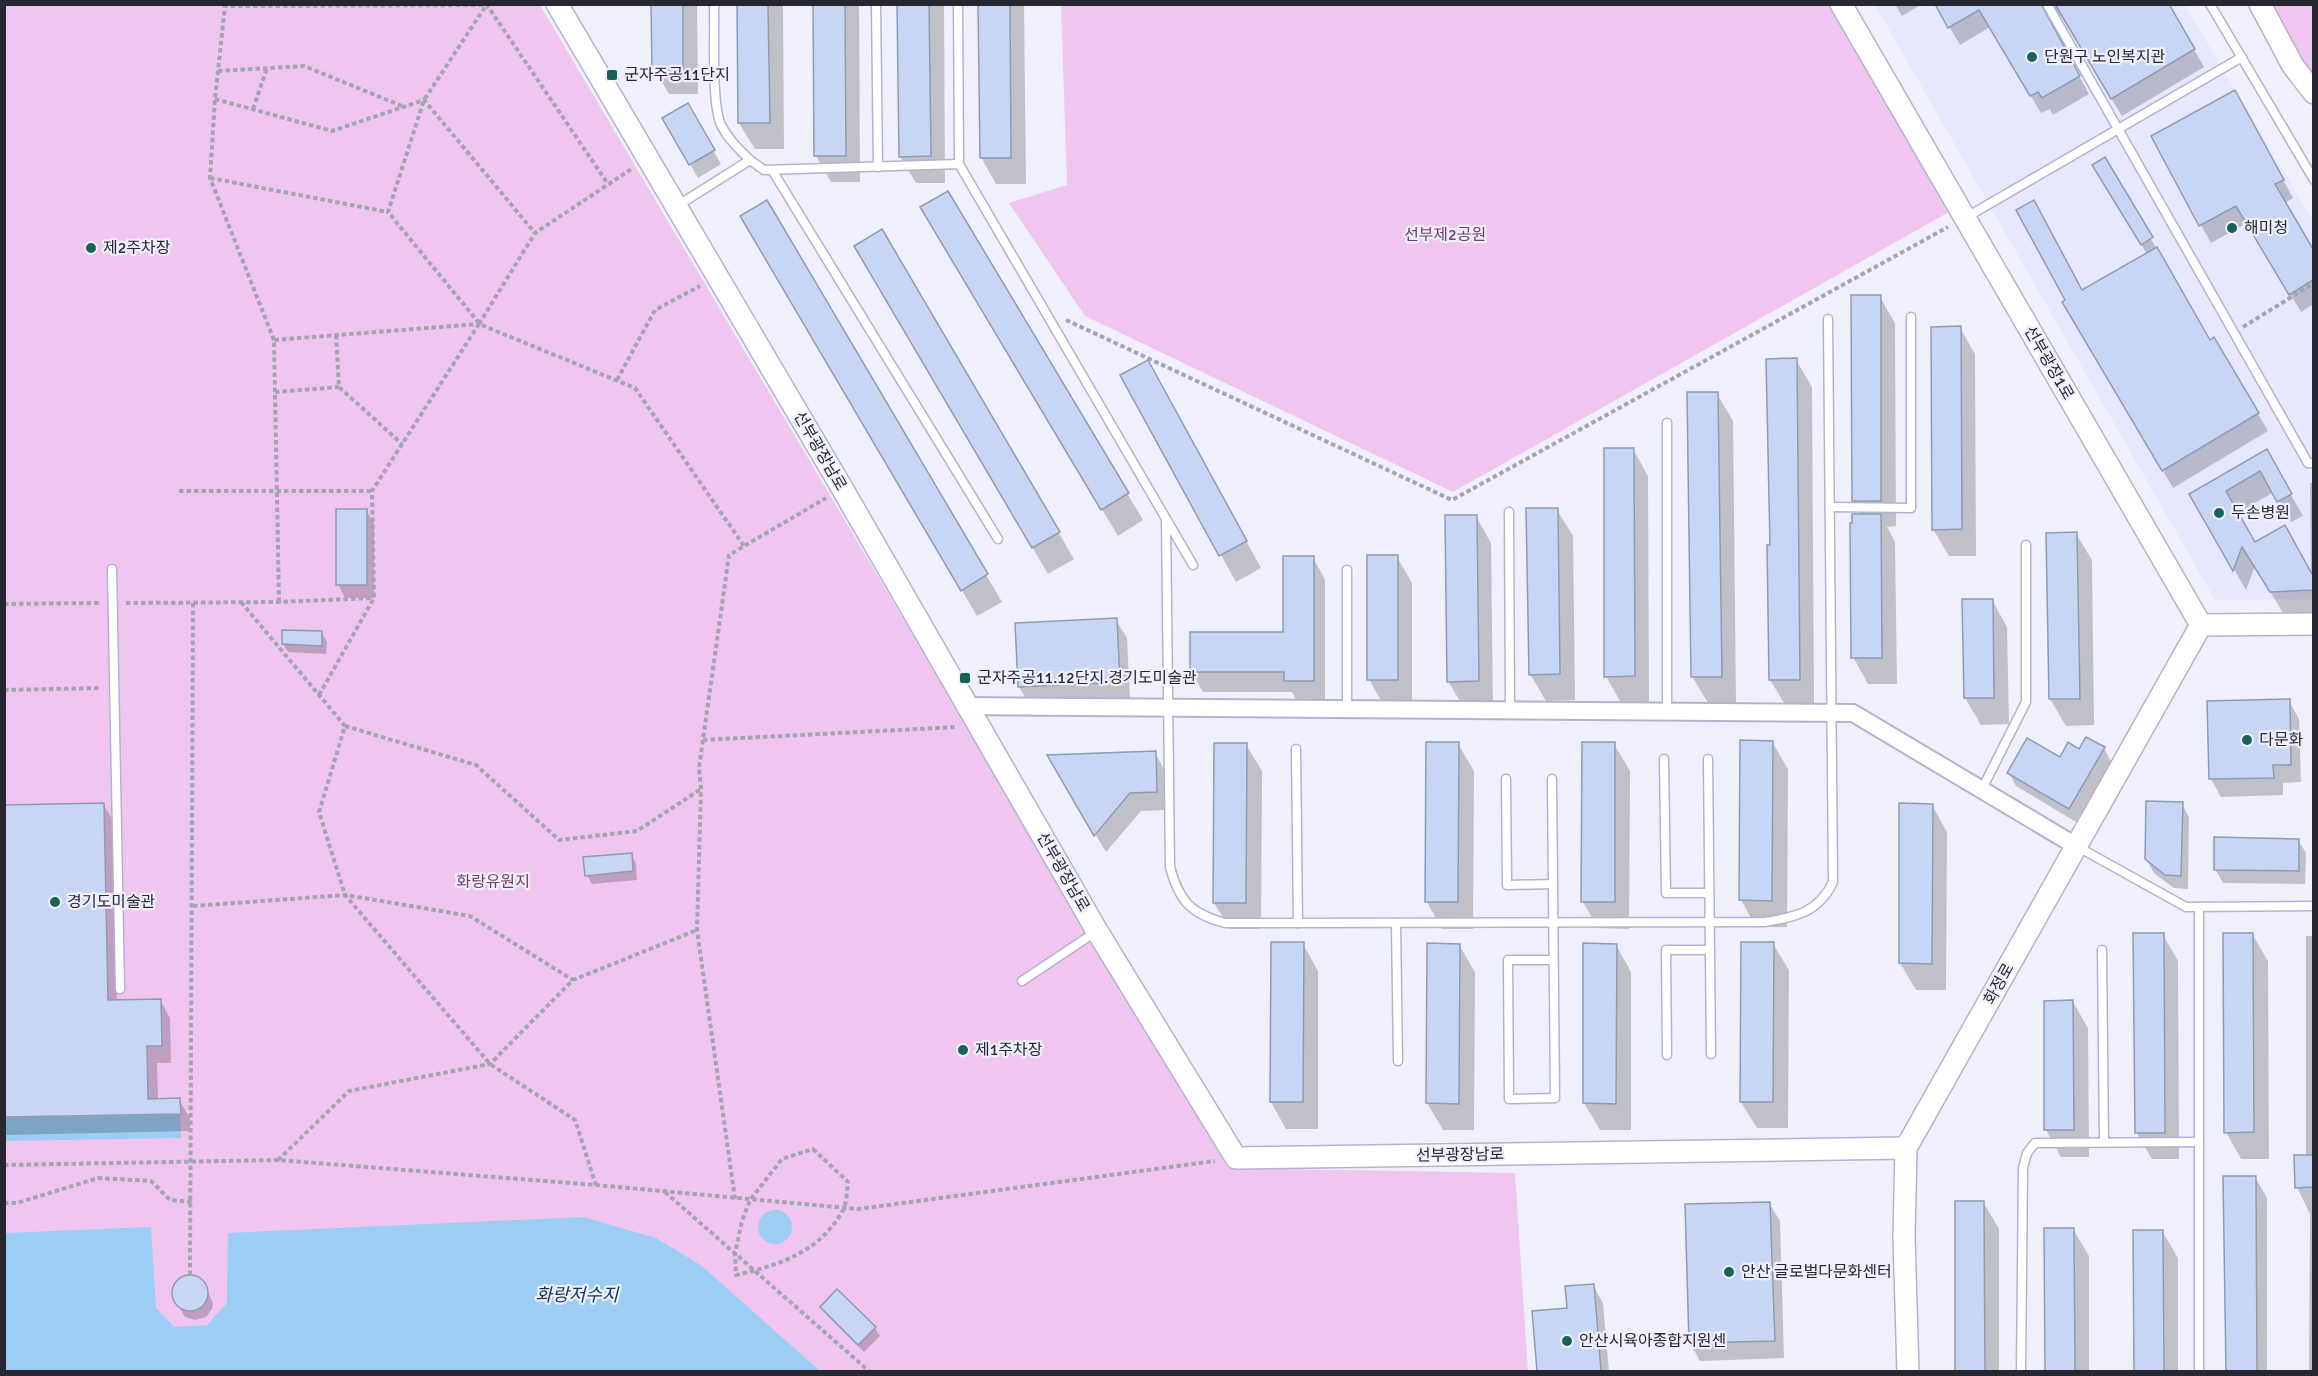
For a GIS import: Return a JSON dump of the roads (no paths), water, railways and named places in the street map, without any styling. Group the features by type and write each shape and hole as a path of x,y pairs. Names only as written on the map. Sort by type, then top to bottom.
{"street":[{"name":"선부광장남로","path":"557,4 842,488 1097,931 1236,1158 1906,1148"},
{"name":"선부광장1로","path":"1841,4 2200,625"},
{"path":"2260,4 2293,66 2313,93"},
{"path":"2200,625 2313,624"},
{"name":"화정로","path":"1908,1371 1904,1237 1906,1148 2200,625"},
{"path":"967,706 1853,713 2076,846"}],"lane":[{"path":"714,4 716,102 720,123 731,141 764,170 959,164"},
{"path":"876,4 878,167"},
{"path":"958,4 959,164 1193,565"},
{"path":"2047,4 2308,463 2313,463"},
{"path":"2210,4 2313,180"},
{"path":"1965,218 2242,57"},
{"path":"677,207 750,160"},
{"path":"772,170 998,539"},
{"path":"1830,507 1911,508 1911,317"},
{"path":"1166,519 1170,867 1176,887 1186,903 1197,913 1224,923 1766,922 1802,914 1826,896 1833,882 1828,319"},
{"path":"1666,423 1667,711"},
{"path":"1509,513 1510,710"},
{"path":"1982,789 2026,702 2026,545"},
{"path":"112,569 120,989"},
{"path":"1347,570 1347,709"},
{"path":"1296,749 1298,923"},
{"path":"1664,759 1666,893 1709,893"},
{"path":"1708,759 1711,1054"},
{"path":"1506,779 1507,885 1553,884"},
{"path":"1552,779 1555,1098 1509,1099 1508,960 1553,960"},
{"path":"2076,846 2186,908 2313,906"},
{"path":"2199,907 2199,1371"},
{"path":"1396,923 1398,1061"},
{"path":"1022,981 1097,931"},
{"path":"1667,1055 1666,950 1710,950"},
{"path":"2102,950 2104,1142"},
{"path":"2021,1371 2023,1168 2027,1153 2035,1143 2199,1142"}],"water":[{"path":"180,1115 181,1138 5,1141 5,1118"},
{"path":"775,1210 787,1215 792,1227 787,1239 775,1244 763,1239 758,1227 763,1215"},
{"name":"화랑저수지","path":"583,1217 656,1238 702,1266 820,1371 5,1371 5,1233 151,1227 156,1308 174,1327 207,1325 227,1303 228,1233"}],"place":[{"name":"단원구 노인복지관","path":"2032,57"},
{"name":"군자주공11단지","path":"612,75"},
{"name":"해미청","path":"2232,228"},
{"name":"제2주차장","path":"91,248"},
{"name":"두손병원","path":"2219,513"},
{"name":"군자주공11.12단지.경기도미술관","path":"965,678"},
{"name":"다문화","path":"2247,740"},
{"name":"경기도미술관","path":"55,902"},
{"name":"제1주차장","path":"963,1050"},
{"name":"안산 글로벌다문화센터","path":"1729,1272"},
{"name":"안산시육아종합지원센","path":"1567,1341"}],"park label":[{"name":"선부제2공원","path":"1445,235"},
{"name":"화랑유원지","path":"493,882"}]}
